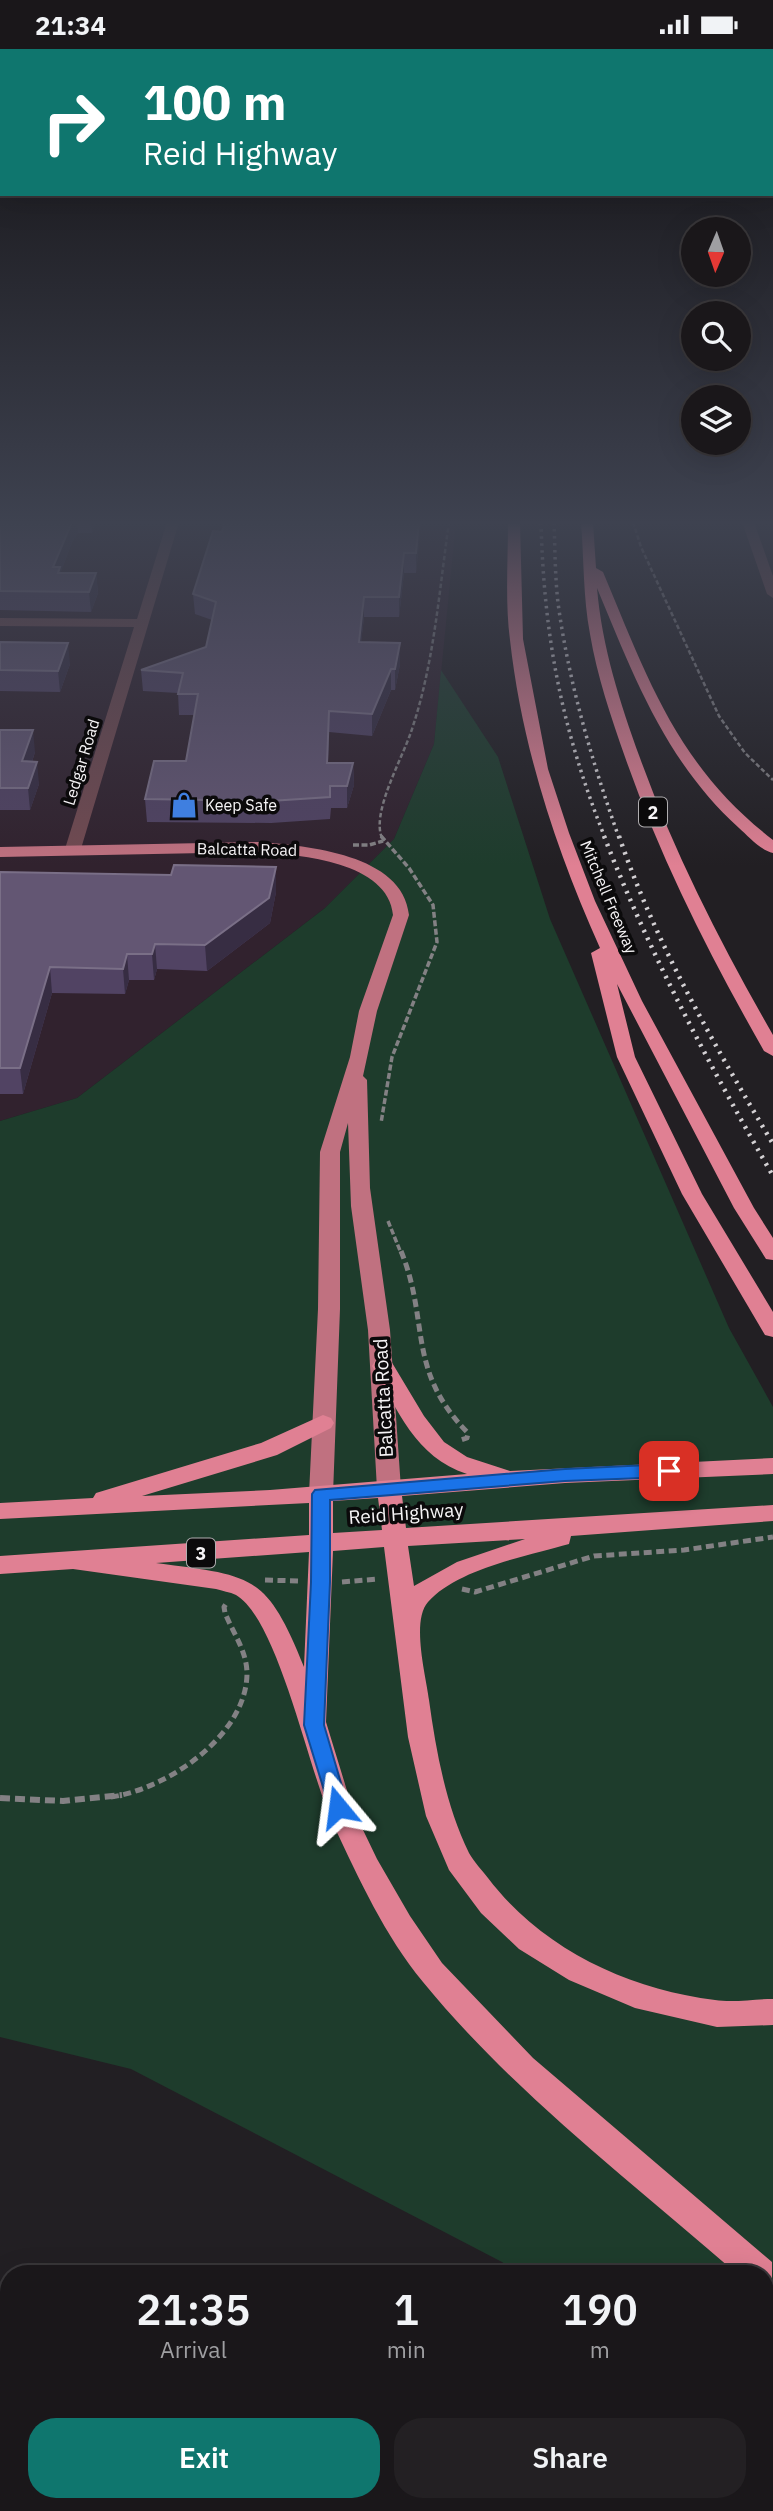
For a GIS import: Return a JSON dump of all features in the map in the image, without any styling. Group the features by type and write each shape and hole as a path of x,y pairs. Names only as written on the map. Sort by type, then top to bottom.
{"highway":[{"name":"Mitchell Freeway","path":"516,637 541,769 561,833 587,901 658,1048 744,1208 773,1254"},
{"name":"2","path":"598,637 615,708 641,784 702,921 773,1051"},
{"path":"626,637 661,718 686,761 718,799 773,848"},
{"path":"587,901 626,1057 692,1194 773,1330"},
{"path":"383,1366 436,1448 483,1472 526,1479"},
{"path":"72,1509 269,1449 323,1423"},
{"name":"Reid Highway","path":"0,1511 72,1509 526,1479 773,1466"},
{"path":"389,1489 421,1737 440,1816 459,1862 491,1904 529,1940 579,1971 645,1999 717,2014 773,2012"},
{"path":"314,1725 321,1582 321,1494"},
{"name":"Reid Highway","path":"0,1565 80,1562 396,1538 606,1527 773,1513"},
{"path":"407,1628 412,1607 421,1594 449,1577 517,1549 606,1527"},
{"path":"80,1562 216,1580 245,1589 273,1622 314,1725 338,1807 361,1855 400,1925 432,1972 522,2069 751,2265"}],"main road":[{"name":"Balcatta Road","path":"0,852 260,847 301,850 334,856 364,869 390,888 400,905 401,915 368,1011 359,1057 330,1152 328,1309 321,1494"},
{"name":"Balcatta Road","path":"359,1057 358,1152 363,1223 383,1366 384,1447 389,1489"}],"street":[{"name":"Ledgar Road","path":"72,852 138,637"}],"path":[{"path":"379,1136 392,1057 437,941 433,905 409,868 383,841 378,820 411,732 426,677 432,637"},
{"path":"682,637 719,716 745,753 773,780"},
{"path":"346,845 369,845 383,841"},
{"path":"384,1212 411,1278 427,1375 440,1402 468,1433 467,1438"},
{"path":"449,1577 455,1586 475,1592 594,1556 684,1550 773,1537"},
{"path":"0,1798 38,1801 107,1799 144,1791 176,1776 203,1755 230,1724 243,1695 247,1678 246,1661 224,1607 230,1598 263,1580 366,1581 399,1576"}],"shaded area":[{"path":"0,637 445,637 434,744 394,839 325,908 77,1098 0,1121"}],"green space":[{"path":"441,670 498,757 550,919 729,1328 773,1407 773,2265 506,2265 131,2069 0,2037 0,1121 77,1098 325,908 394,839 434,744"}],"building":[{"path":"208,637 360,637 359,642 400,643 395,669 391,669 372,714 329,711 327,763 353,763 347,786 330,786 330,797 270,801 145,799 154,761 186,761 198,694 178,694 183,673 141,670 206,647"},
{"path":"0,642 68,643 58,671 0,670"},
{"path":"0,730 33,730 22,761 37,762 28,788 0,788"},
{"path":"174,865 276,867 269,898 205,945 155,944 152,954 127,954 123,969 50,967 20,1068 0,1068 0,872 171,875"}],"railway":[{"path":"550,637 558,683 577,759 605,838"},
{"path":"564,637 575,693 619,838"},
{"path":"604,836 661,967 726,1093 773,1176"},
{"path":"619,836 669,956 773,1144"}],"place":[{"name":"Keep Safe","path":"184,805"}],"route":[{"path":"338,1807 314,1725 321,1582 321,1494 565,1475 669,1471"}]}
